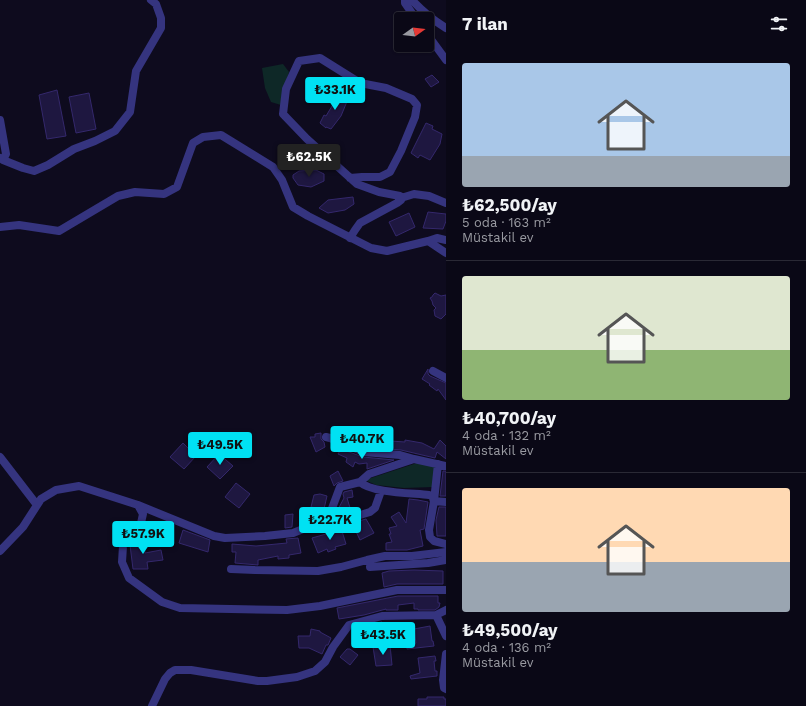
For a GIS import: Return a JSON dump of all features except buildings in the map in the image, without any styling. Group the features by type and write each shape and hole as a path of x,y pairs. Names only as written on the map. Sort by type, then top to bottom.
{"street":[{"path":"0,120 6,154 1,159 34,171 48,165 74,148 95,141 115,131 130,112 136,71 161,28 161,18 156,4 151,0"},
{"path":"405,0 405,3 411,12"},
{"path":"412,0 431,18 446,28"},
{"path":"434,44 446,60"},
{"path":"350,178 362,176 380,177 390,172 401,151 415,117 417,104 412,99 386,88 360,83 320,58 299,61 286,89 283,114 307,139 350,178 357,184 379,192 400,196 400,198"},
{"path":"0,227 19,225 59,231 118,196 134,192 164,194 177,187 193,143 203,137 221,135 273,167 282,180 293,206 308,216 371,248 387,251 437,238 446,240"},
{"path":"350,238 360,223 397,203 401,200 400,198 414,194 429,196 446,203"},
{"path":"428,241 446,253"},
{"path":"433,371 446,378"},
{"path":"326,437 364,452 400,455 442,465 429,530 430,537 434,541 446,544"},
{"path":"0,458 37,505"},
{"path":"328,519 340,486 360,482 369,474 414,459"},
{"path":"360,482 363,485 381,491 429,495 432,496 434,501"},
{"path":"0,551 23,527 41,499 56,490 79,486 138,506 214,536 225,538 293,533 328,519 333,521 370,512 375,508 381,491"},
{"path":"434,501 446,502"},
{"path":"138,506 143,514 142,523 130,534 123,546 122,562 129,578 162,602 180,608 287,610 320,606 396,590 446,590"},
{"path":"231,569 318,571 385,556 412,556 446,552"},
{"path":"370,567 428,563 446,560"},
{"path":"152,706 165,679 175,670 191,670 258,681 297,677 315,671 325,662 333,647 349,625 382,616 436,615 446,610"},
{"path":"436,615 446,636"},
{"path":"446,654 443,680 444,688 446,689"}],"green space":[{"path":"283,64 289,72 281,105 271,102 265,88 262,68"},
{"path":"417,463 436,467 433,487 404,488 376,485 365,480"}]}
